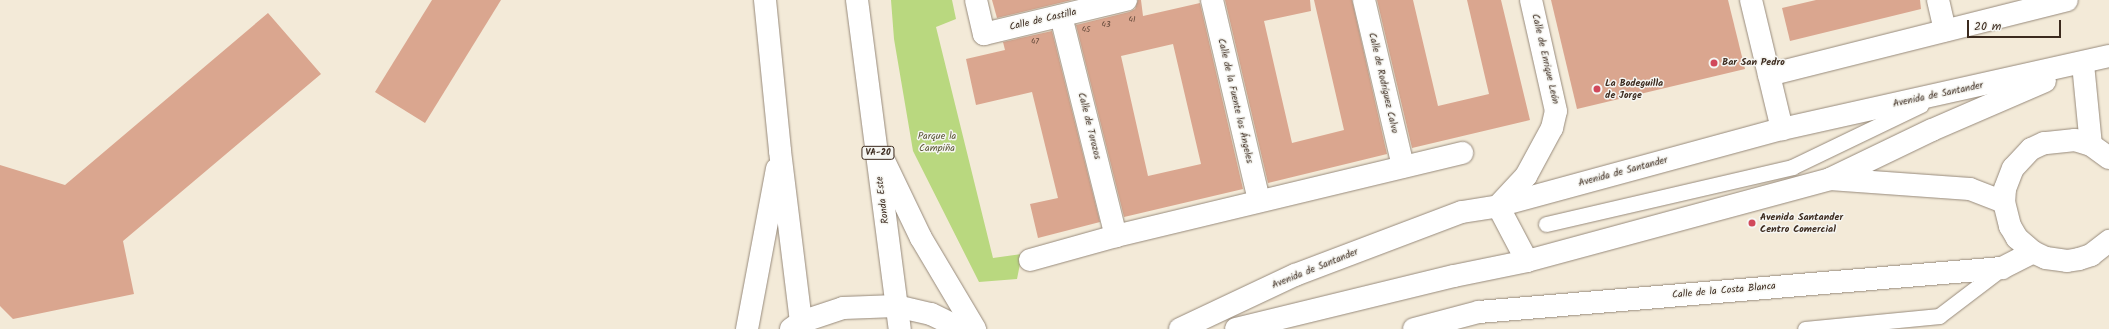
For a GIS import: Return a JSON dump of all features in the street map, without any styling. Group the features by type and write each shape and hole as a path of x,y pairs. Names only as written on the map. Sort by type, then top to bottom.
{"main road":[{"path":"765,0 798,327 843,308 896,306 931,314 962,329"},
{"name":"Ronda Este","path":"858,0 900,329"},
{"name":"Calle de Castilla","path":"976,0 984,34 1126,0"},
{"name":"Calle de la Fuente los Ángeles","path":"1212,0 1259,201"},
{"name":"Calle de Rodríguez Calvo","path":"1364,0 1403,166"},
{"name":"Calle de Enrique León","path":"1498,206 1526,176 1552,128 1556,111 1531,0"},
{"path":"1751,0 1782,129"},
{"path":"1938,0 1945,30"},
{"path":"1769,75 2067,0"},
{"name":"Calle de Torozos","path":"1061,16 1116,236"},
{"name":"Avenida de Santander","path":"1180,329 1295,275 1462,212 1498,206 1782,129 2083,64 2109,56"},
{"path":"2083,64 2091,145"},
{"name":"Avenida de Santander","path":"1236,329 1454,276 1527,261 1830,179 1932,130 2083,64"},
{"path":"2109,158 2091,145 2075,140 2058,139 2031,149 2012,168 2004,189 2004,202 2010,226 2017,238 2033,252 2046,258 2067,261 2092,255 2109,241"},
{"path":"877,147 921,238 975,329"},
{"path":"747,329 780,150"},
{"path":"1030,260 1116,236 1462,153"},
{"name":"Avenida de Santander","path":"1830,179 1970,188 2004,202"},
{"path":"1498,206 1527,261"},
{"name":"Calle de la Costa Blanca","path":"1414,329 1479,312 2002,268 2033,252"}],"lane":[{"path":"1546,224 1792,166 1943,94"},
{"path":"1805,329 1939,316 2002,268"}],"green space":[{"name":"Parque la Campiña","path":"891,0 952,0 956,19 936,27 993,258 1022,254 1017,279 979,282 913,151 894,39"}],"building":[{"path":"432,0 501,0 425,123 375,92"},
{"path":"992,0 1072,0 997,18"},
{"path":"1138,0 1141,0 1143,16 1200,3 1243,189 1124,217 1076,25 1129,12 1135,9","holes":["1173,44 1201,164 1148,176 1121,56"]},
{"path":"1225,0 1310,0 1311,11 1264,21 1292,143 1344,130 1314,0 1352,0 1387,154 1268,183"},
{"path":"1377,0 1413,0 1438,106 1489,94 1467,0 1501,0 1530,120 1412,148"},
{"path":"1551,0 1728,0 1745,69 1577,109"},
{"path":"1816,0 1920,0 1921,9 1790,41 1782,8"},
{"path":"268,13 321,74 123,241 134,294 13,319 0,306 0,165 65,185"},
{"path":"1052,31 1100,222 1038,238 1030,204 1058,198 1032,92 976,105 966,59 1005,50 1003,42"}],"place":[{"name":"Bar San Pedro","path":"1714,63"},
{"name":"La Bodeguilla de Jorge","path":"1597,89"},
{"name":"Avenida Santander Centro Comercial","path":"1752,223"}]}
